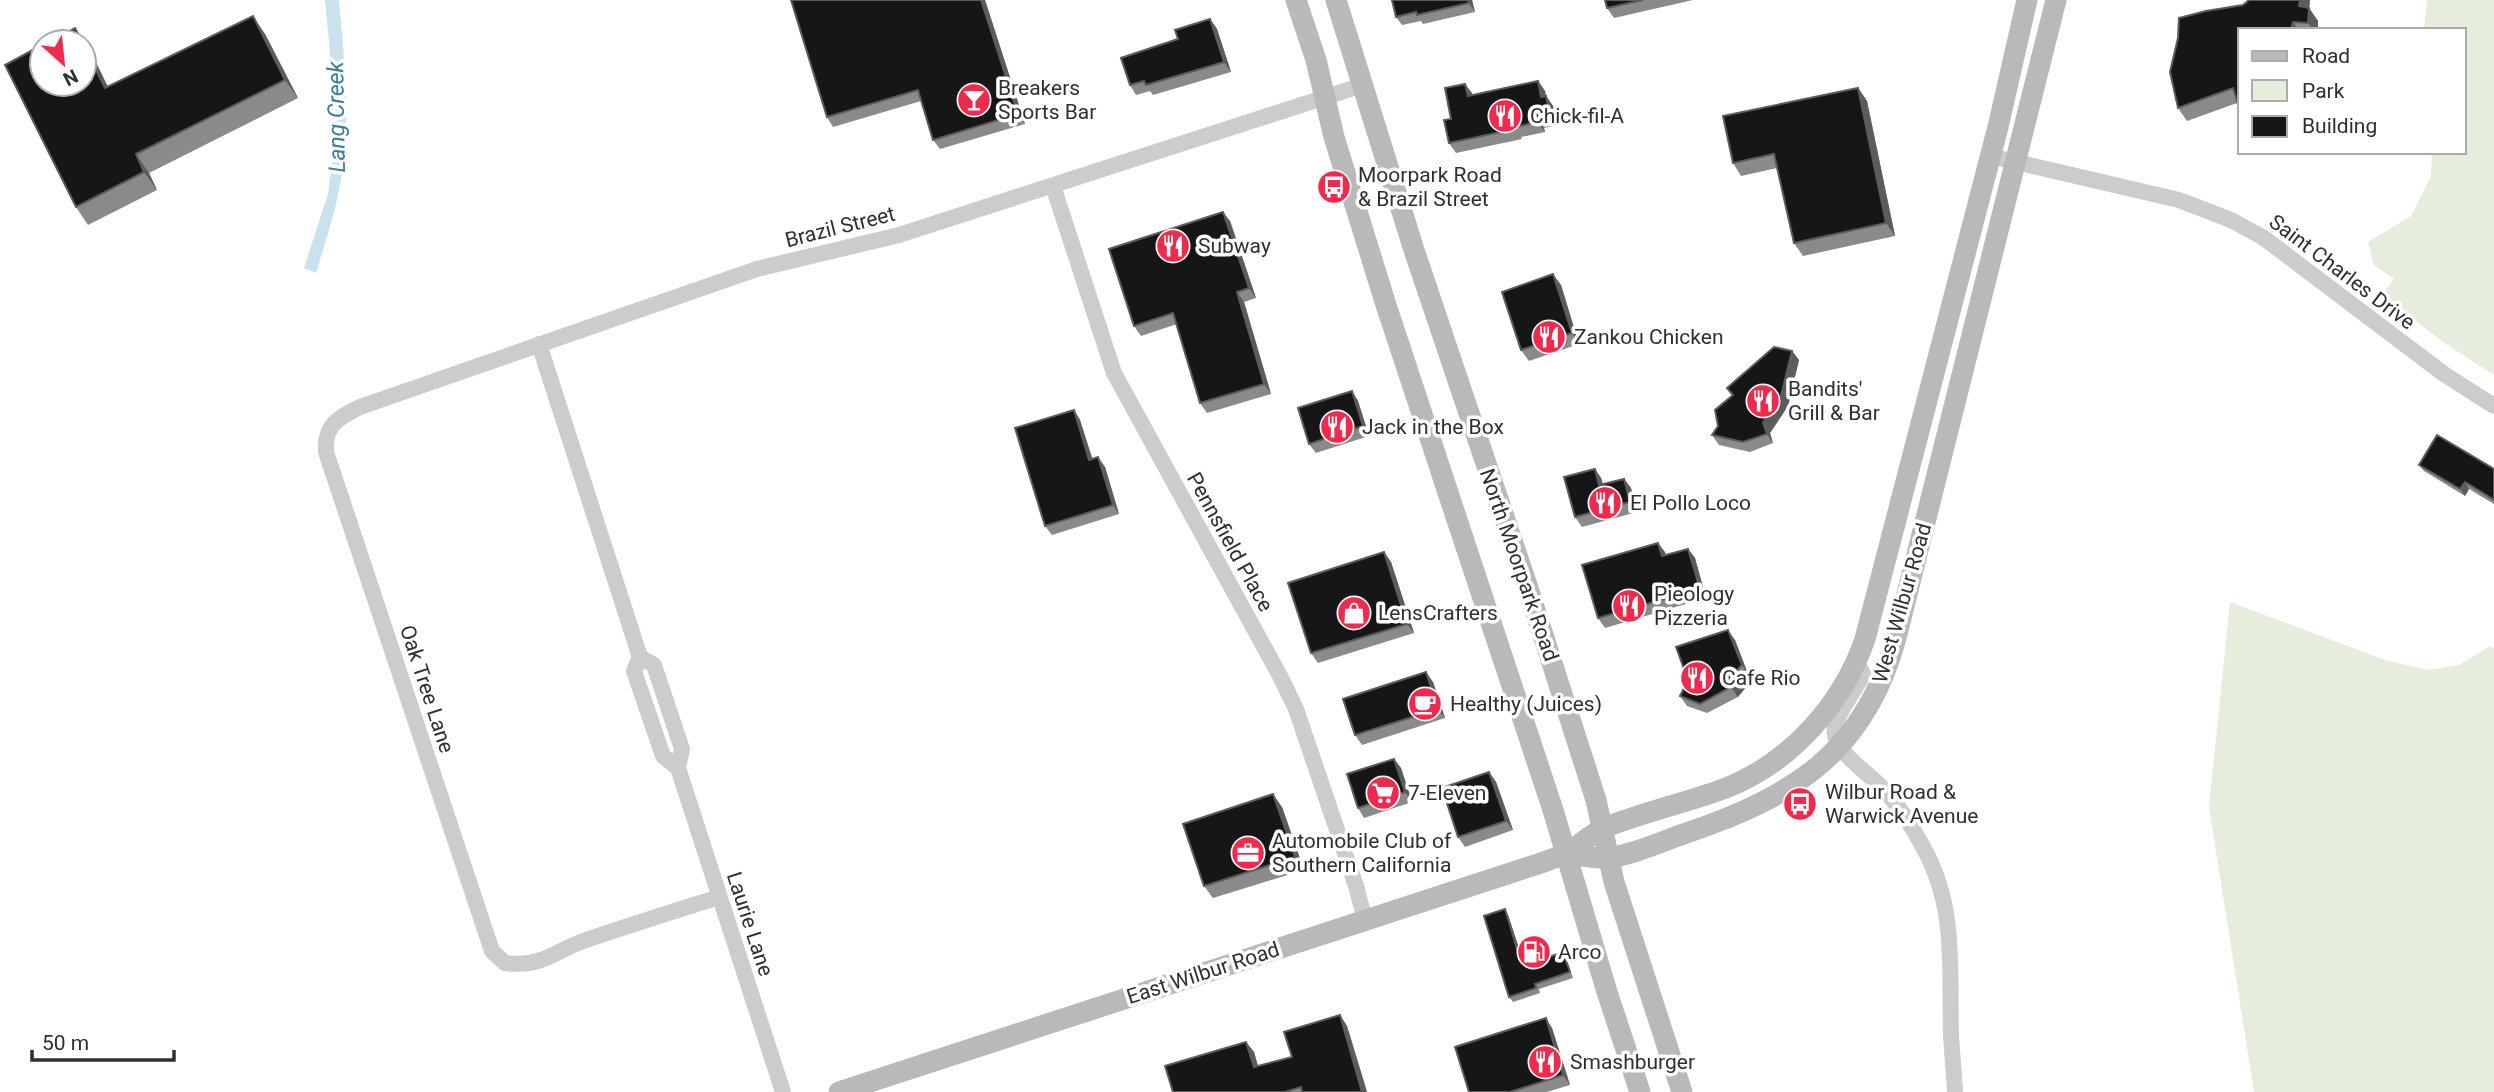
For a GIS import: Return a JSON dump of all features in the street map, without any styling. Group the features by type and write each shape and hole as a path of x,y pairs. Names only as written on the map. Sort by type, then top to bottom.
{"street":[{"path":"1296,0 1325,96 1334,137 1386,305 1566,854 1640,1092"},
{"name":"North Moorpark Road","path":"1336,0 1414,250 1596,800 1608,858 1682,1092"},
{"name":"West Wilbur Road","path":"1566,854 1602,829 1728,787 1759,771 1811,728 1841,691 1857,662 1990,156 2027,0"},
{"name":"West Wilbur Road","path":"1566,854 1608,858 1750,810 1796,785 1839,745 1859,722 1875,695 1890,659 2056,0"},
{"name":"Brazil Street","path":"333,423 360,407 757,269 899,235 1363,85"},
{"name":"Saint Charles Drive","path":"1990,156 2179,200 2231,220 2264,238 2444,374 2494,406"},
{"name":"Pennsfield Place","path":"1053,186 1114,373 1296,709 1365,920"},
{"name":"Laurie Lane","path":"539,344 640,657 634,671 663,756 678,768 783,1092"},
{"name":"Oak Tree Lane","path":"333,423 325,438 326,453 492,951 505,963 547,960 582,941 719,897"},
{"path":"1857,662 1863,674 1856,690 1834,723 1839,745 1883,788 1904,814 1925,849 1939,884 1951,950 1951,1033 1955,1092"},
{"name":"East Wilbur Road","path":"839,1092 1566,854"}],"green space":[{"path":"2427,0 2494,0 2494,375 2446,344 2385,298 2386,289 2394,279 2374,265 2368,242 2411,216 2431,176 2432,154 2466,154 2466,28 2424,28"},
{"path":"2230,602 2385,660 2428,670 2459,665 2490,646 2494,649 2494,1092 2254,1092 2209,807"}],"water":[{"path":"325,0 339,0 346,87 346,130 337,198 316,273 304,268 328,194 337,126"}],"building":[{"path":"791,0 981,0 1018,114 933,140 918,90 827,117"},
{"path":"1392,0 1468,0 1469,3 1396,17"},
{"path":"1605,0 1643,0 1607,8"},
{"path":"2249,0 2300,0 2299,6 2309,8 2308,23 2293,22 2292,28 2238,28 2238,105 2233,88 2178,108 2170,72 2178,38 2179,18 2243,5"},
{"path":"253,16 285,80 136,154 144,172 76,207 5,65 28,53 28,98 98,98 98,74 105,88"},
{"path":"1210,19 1224,62 1146,85 1144,81 1130,85 1121,58 1178,39 1175,30"},
{"name":"Chick-fil-A","path":"1538,81 1541,97 1546,96 1550,116 1537,118 1538,122 1515,129 1449,143 1444,120 1451,119 1445,88 1465,84 1468,96"},
{"path":"1858,88 1886,223 1794,243 1774,154 1733,163 1723,116"},
{"path":"1223,212 1249,288 1237,292 1264,384 1200,403 1173,313 1134,326 1109,249"},
{"path":"1553,274 1572,333 1521,350 1502,292"},
{"name":"Bandits' Grill & Bar","path":"1774,347 1792,351 1781,396 1763,423 1767,434 1743,442 1712,435 1718,426 1715,410 1733,395 1727,388"},
{"name":"Jack in the Box","path":"1352,391 1363,426 1309,444 1298,408"},
{"path":"1074,410 1089,460 1098,457 1113,505 1045,526 1015,428"},
{"path":"2437,435 2494,469 2494,500 2465,482 2460,489 2419,465"},
{"name":"El Pollo Loco","path":"1595,469 1599,485 1624,479 1630,502 1575,517 1564,477"},
{"path":"1658,543 1662,556 1688,549 1700,589 1598,618 1582,565"},
{"name":"LensCrafters","path":"1384,552 1407,624 1311,653 1288,583"},
{"path":"1728,630 1742,665 1737,670 1739,677 1731,687 1700,704 1680,696 1688,680 1676,647"},
{"path":"1426,672 1438,709 1355,735 1343,699"},
{"name":"7-Eleven","path":"1394,759 1405,792 1358,808 1347,774"},
{"path":"1489,772 1506,821 1458,837 1442,788"},
{"name":"Automobile Club of Southern California","path":"1273,794 1295,857 1204,886 1183,824"},
{"path":"1505,909 1517,949 1524,947 1529,964 1563,952 1570,972 1535,984 1536,988 1509,997 1484,916"},
{"path":"1340,1015 1362,1092 1302,1092 1301,1087 1285,1092 1173,1092 1165,1066 1246,1042 1254,1067 1292,1057 1284,1032"},
{"path":"1546,1018 1563,1075 1510,1092 1469,1092 1455,1047"}],"place":[{"name":"Breakers Sports Bar","path":"974,100"},
{"name":"Chick-fil-A","path":"1505,116"},
{"name":"Moorpark Road & Brazil Street","path":"1334,187"},
{"name":"Subway","path":"1173,246"},
{"name":"Zankou Chicken","path":"1549,337"},
{"name":"Bandits' Grill & Bar","path":"1763,401"},
{"name":"Jack in the Box","path":"1337,427"},
{"name":"El Pollo Loco","path":"1605,503"},
{"name":"Pieology Pizzeria","path":"1629,606"},
{"name":"LensCrafters","path":"1354,613"},
{"name":"Cafe Rio","path":"1697,678"},
{"name":"Healthy (Juices)","path":"1425,704"},
{"name":"7-Eleven","path":"1383,793"},
{"name":"Wilbur Road & Warwick Avenue","path":"1800,804"},
{"name":"Automobile Club of Southern California","path":"1248,853"},
{"name":"Arco","path":"1534,952"},
{"name":"Smashburger","path":"1545,1062"}],"water label":[{"name":"Lang Creek","path":"336,117"}]}
